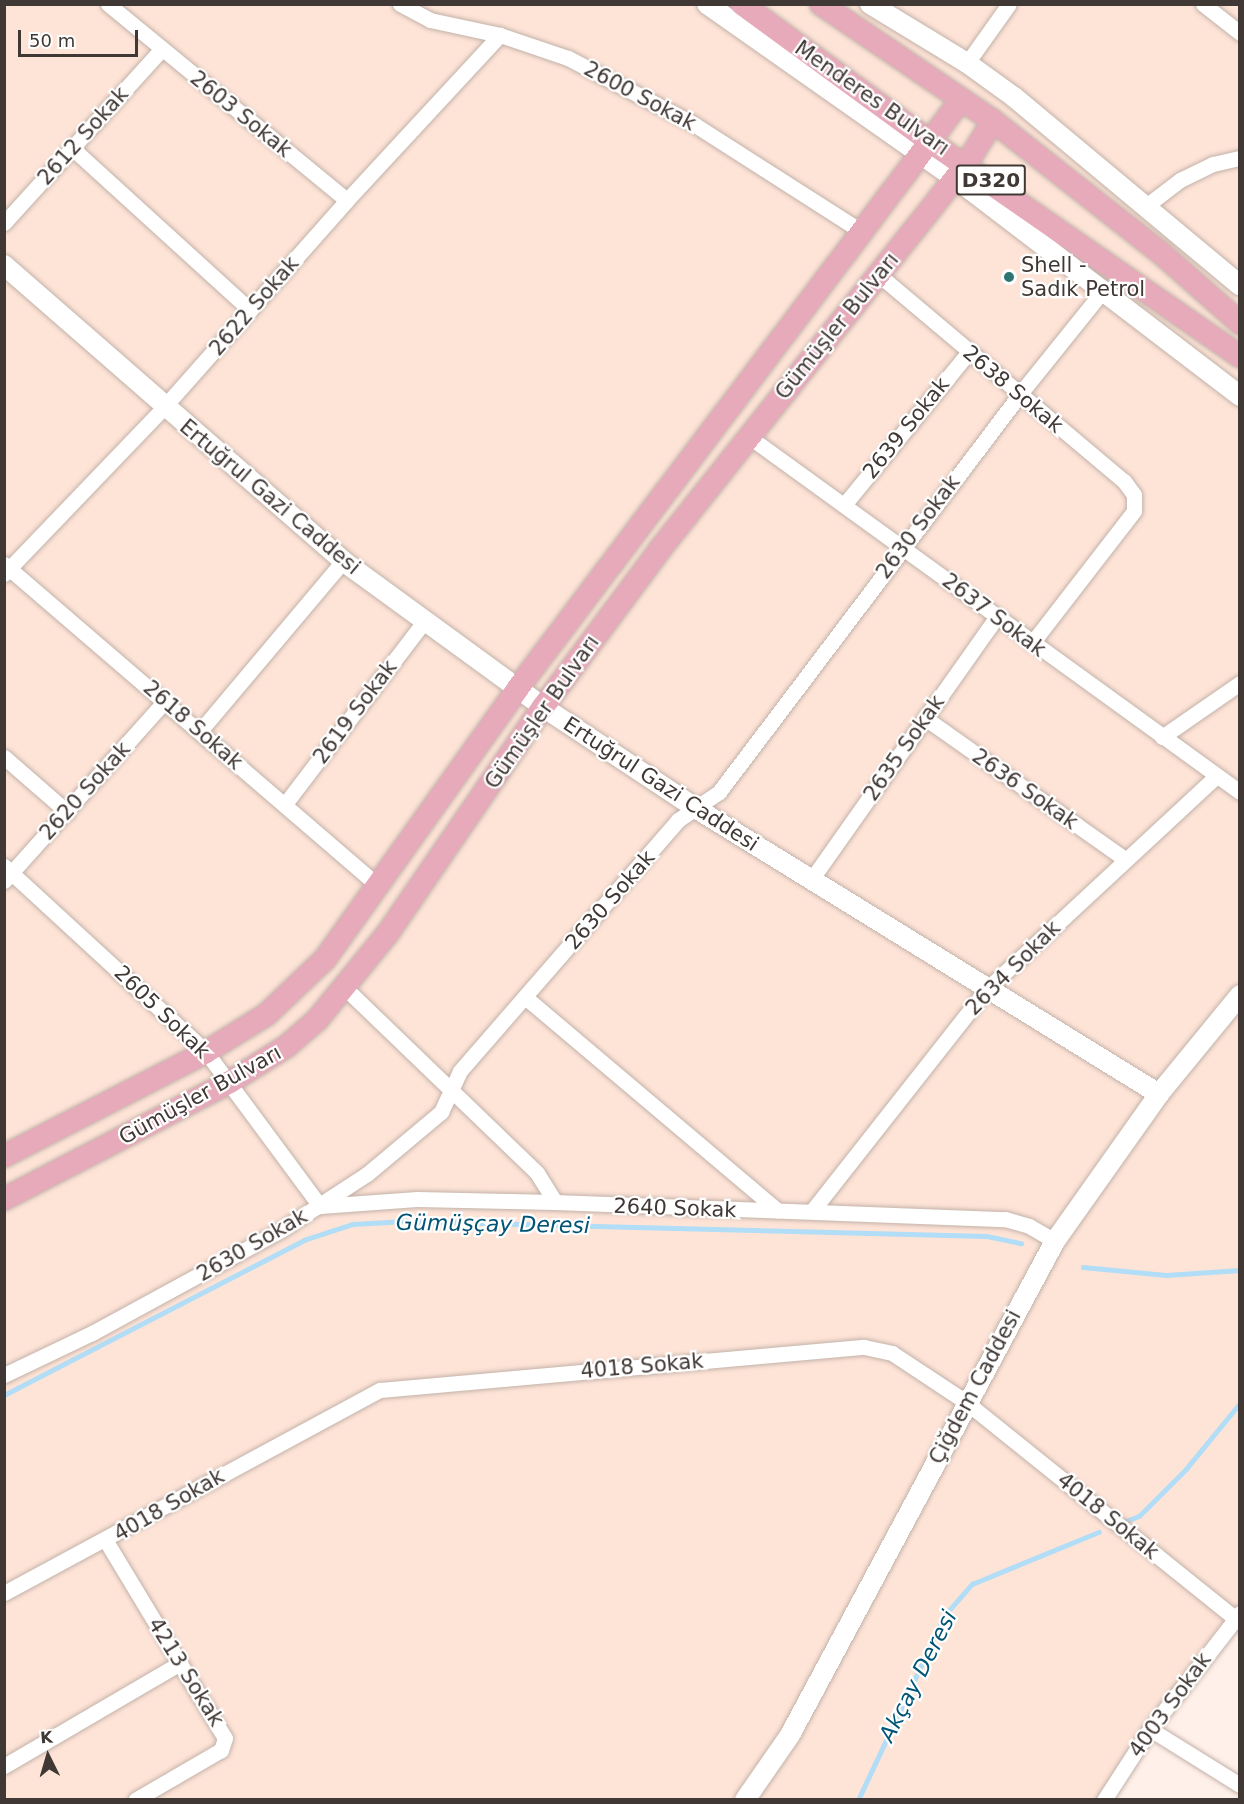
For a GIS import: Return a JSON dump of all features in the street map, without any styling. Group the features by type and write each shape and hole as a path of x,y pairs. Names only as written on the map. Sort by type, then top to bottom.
{"main road":[{"path":"707,4 925,147"},
{"name":"Menderes Bulvarı","path":"742,4 925,147 1239,356"},
{"name":"D320","path":"821,4 993,121 1161,253 1239,323"},
{"path":"870,4 967,63 1146,206 1239,285"},
{"name":"Gümüşler Bulvarı","path":"4,1156 207,1052 267,1015 325,959 379,887 518,688 961,100"},
{"name":"Gümüşler Bulvarı","path":"4,1199 230,1082 287,1047 344,987 388,933 543,707 748,436 961,170 993,121"},
{"path":"961,170 1101,292 1239,396"},
{"name":"Ertuğrul Gazi Caddesi","path":"4,265 343,561 543,707 697,809 986,990 1159,1094"},
{"name":"Çiğdem Caddesi","path":"745,1800 790,1735 966,1402 1055,1241 1159,1094 1239,995"}],"street":[{"name":"2603 Sokak","path":"108,4 346,200"},
{"name":"2600 Sokak","path":"400,4 430,20 500,35 568,58 631,89 861,231"},
{"path":"967,63 1009,4"},
{"path":"1203,4 1239,33"},
{"name":"2622 Sokak","path":"6,569 165,407 346,200 500,35"},
{"name":"2612 Sokak","path":"4,224 162,49"},
{"path":"72,148 250,310"},
{"path":"1146,206 1180,180 1213,164 1239,158"},
{"name":"2638 Sokak","path":"879,275 1019,395 1124,480 1134,495 1134,511 1032,643"},
{"name":"2630 Sokak","path":"4,1375 92,1333 320,1206 424,1128 441,1112 452,1093 460,1071 678,820 720,792 902,547 1101,292"},
{"name":"2639 Sokak","path":"844,505 969,352"},
{"name":"2637 Sokak","path":"748,436 1239,792"},
{"path":"200,730 343,561"},
{"name":"2618 Sokak","path":"6,569 200,730 379,887"},
{"name":"2635 Sokak","path":"811,880 997,616"},
{"name":"2619 Sokak","path":"285,804 425,620"},
{"path":"1162,737 1239,683"},
{"name":"2620 Sokak","path":"7,873 67,812 165,701"},
{"name":"2636 Sokak","path":"925,718 1126,860"},
{"path":"4,757 67,812"},
{"name":"2634 Sokak","path":"812,1211 986,990 1216,776"},
{"name":"2605 Sokak","path":"7,873 207,1052 320,1206"},
{"path":"344,987 537,1173 555,1202"},
{"path":"525,997 778,1210"},
{"name":"2640 Sokak","path":"320,1206 417,1199 1005,1219 1029,1226 1055,1241"},
{"name":"4018 Sokak","path":"4,1593 106,1541 361,1397 400,1387 864,1347 892,1353 966,1402 1238,1618"},
{"name":"4213 Sokak","path":"106,1541 223,1732 225,1745 135,1800"},
{"name":"4003 Sokak","path":"1104,1800 1150,1729 1238,1618"},
{"path":"4,1766 180,1663"},
{"path":"1150,1729 1239,1785"}],"shaded area":[{"path":"5,5 1239,5 1239,1619 1104,1799 5,1800"}],"waterway":[{"name":"Gümüşçay Deresi","path":"4,1395 304,1240 353,1224 406,1221 987,1236 1021,1243"},
{"name":"Gümüşçay Deresi","path":"1083,1267 1166,1275 1240,1270"},
{"name":"Akçay Deresi","path":"1126,1521 1139,1516 1186,1469 1240,1403"},
{"name":"Akçay Deresi","path":"858,1800 944,1616 972,1584 1099,1532"}],"place":[{"name":"Shell - Sadık Petrol","path":"1009,277"}]}
